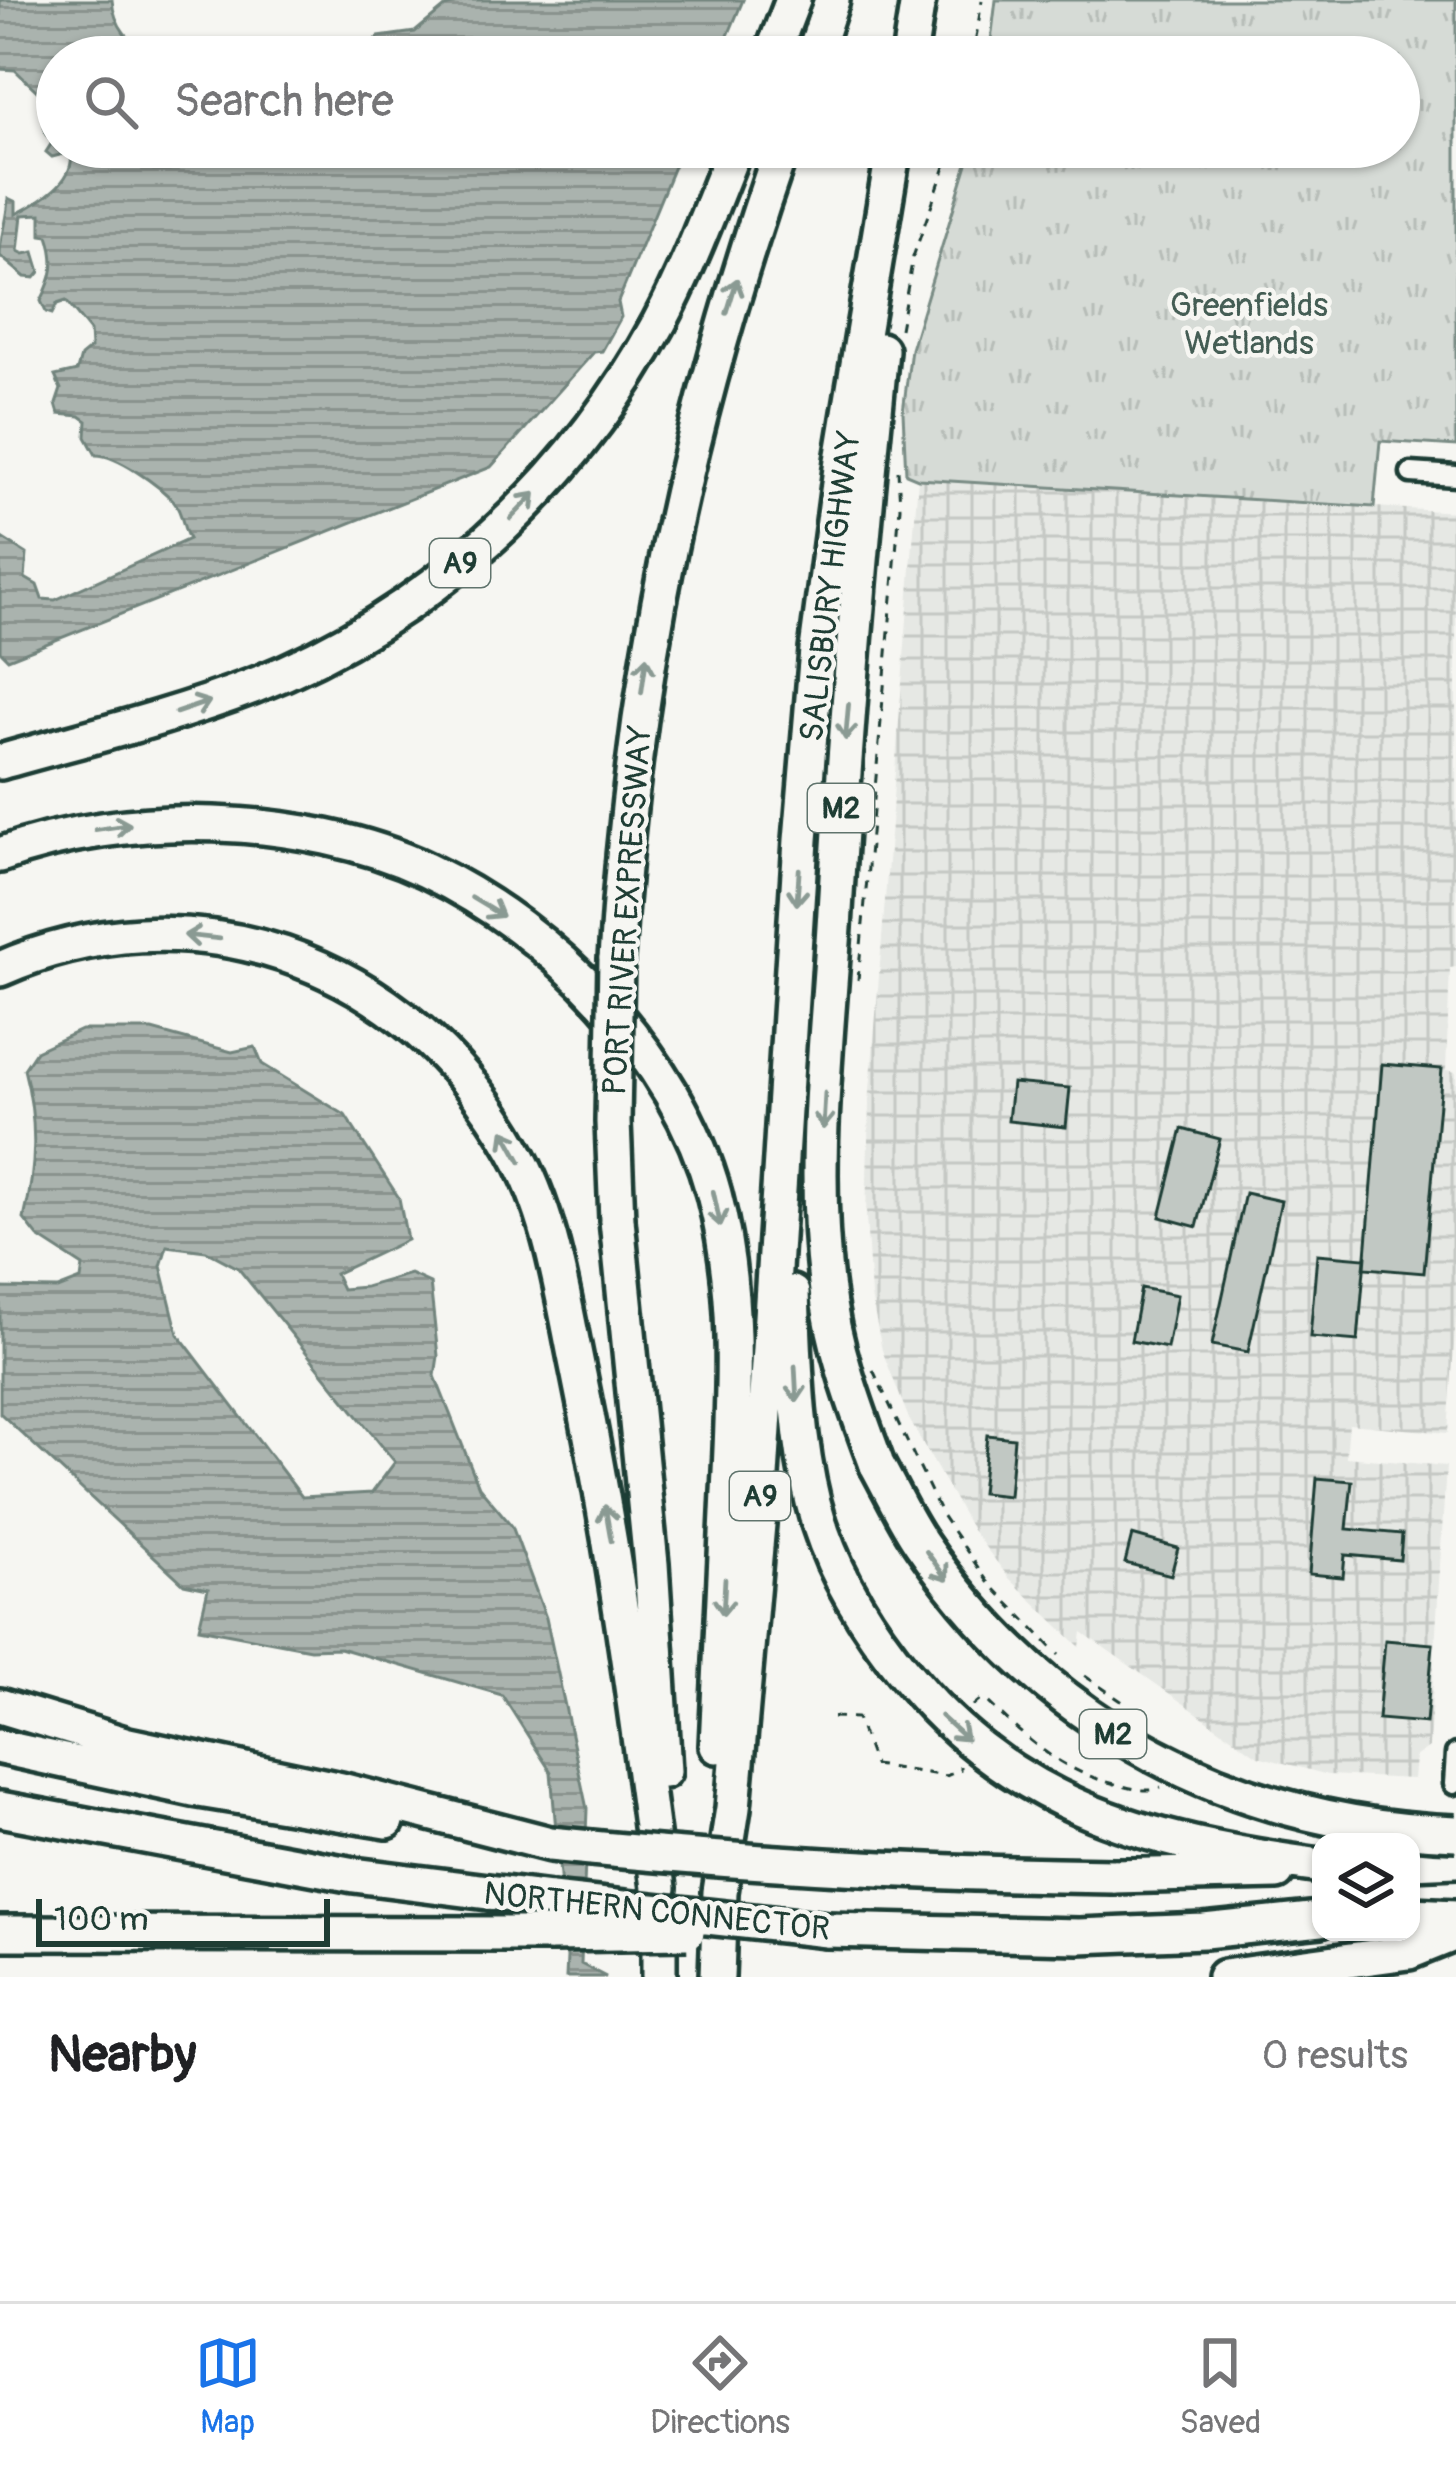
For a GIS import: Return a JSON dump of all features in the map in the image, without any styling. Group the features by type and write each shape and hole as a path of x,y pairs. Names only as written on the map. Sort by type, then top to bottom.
{"highway":[{"path":"779,36 793,0"},
{"path":"820,36 832,0"},
{"path":"912,36 918,0"},
{"path":"929,36 934,0"},
{"name":"A9","path":"0,762 163,718 297,667 401,608 487,541 550,479 641,354 678,283 726,168"},
{"name":"PORT RIVER EXPRESSWAY","path":"659,1977 664,1802 660,1684 617,1220 613,1122 616,959 629,791 661,577 714,354 775,168"},
{"name":"SALISBURY HIGHWAY","path":"786,1099 818,650 842,461 891,168"},
{"name":"M2","path":"908,168 881,342 843,762 821,1158 820,1206 830,1305 851,1396 878,1466 919,1542 956,1592 1027,1669 1112,1733 1205,1781 1280,1808 1378,1829 1456,1833"},
{"path":"0,855 40,840 136,824 252,827 347,843 426,870 529,933 609,1005 652,1061 713,1190 731,1277 735,1378 717,1754 720,1892"},
{"path":"0,969 88,939 140,933 203,935 262,947 317,965 416,1026 488,1106 536,1195 565,1306 627,1629 659,1888"},
{"path":"786,1099 796,1396 813,1503 834,1564 858,1612 953,1729 1033,1787 1122,1826 1312,1866"},
{"name":"A9","path":"717,1977 720,1892 733,1808 758,1524 786,1099"},
{"path":"0,1706 128,1745 341,1790 550,1844"},
{"name":"NORTHERN CONNECTOR","path":"0,1747 194,1790 550,1844 691,1858 972,1875 1256,1874 1312,1868"},
{"name":"NORTHERN CONNECTOR","path":"0,1809 354,1875 827,1930 1079,1936 1204,1931 1312,1920"},
{"path":"1420,1862 1456,1860"},
{"path":"1420,1874 1456,1874"},
{"path":"1420,1916 1456,1918"},
{"path":"8,1933 827,1930"},
{"path":"1224,1977 1408,1952 1456,1933"}],"street":[{"path":"1411,473 1456,476"},
{"path":"1454,1784 1456,1754"}],"path":[{"path":"976,36 982,0"},
{"path":"898,344 913,257 945,168"},
{"path":"854,994 862,964 900,507 895,455"},
{"path":"871,1366 942,1515 988,1582 1068,1664 1127,1706"},
{"path":"833,1717 857,1718 874,1765 946,1776 960,1770 961,1762 943,1745 980,1701 988,1702 1034,1748 1082,1776 1149,1792"}],"shaded area":[{"path":"0,0 112,0 127,36 36,36 36,90 15,70 0,69"},
{"path":"467,0 743,0 728,36 386,36 415,32 445,7"},
{"path":"69,168 673,168 618,302 621,317 602,351 594,352 491,467 8,659 0,651 0,537 27,554 25,578 37,585 42,599 55,600 189,539 177,506 167,495 126,465 96,455 86,437 87,421 59,414 56,404 61,389 55,376 77,371 81,356 91,348 90,331 66,301 57,304 52,314 41,301 53,262 48,236 41,235 41,214 22,215 18,251 34,252 40,272 35,278 25,277 0,256 8,198 16,202 16,214 45,197"},
{"path":"918,479 1456,512 1456,967 1450,968 1446,1070 1456,1072 1456,1316 1448,1433 1349,1424 1346,1457 1446,1466 1429,1747 1415,1757 1413,1779 1328,1775 1258,1756 1082,1632 1080,1647 1009,1578 972,1530 909,1419 882,1350 871,1296 866,1216 869,1104"},
{"path":"81,1030 152,1030 232,1052 255,1047 262,1064 345,1115 399,1198 407,1240 335,1274 342,1289 410,1274 430,1283 438,1356 435,1376 479,1487 512,1526 546,1618 587,1809 581,1964 606,1977 566,1977 551,1772 502,1695 340,1648 310,1649 199,1628 208,1589 184,1584 0,1413 0,1288 58,1289 81,1280 83,1266 38,1237 24,1219 34,1145 24,1069 36,1051","holes":["167,1246 206,1251 238,1268 395,1462 372,1493 302,1497 178,1334 161,1266"]}],"green space":[{"name":"Greenfields Wetlands","path":"996,0 1456,0 1456,446 1380,441 1374,507 918,479 906,474 903,412 911,349 966,168 1420,168 1420,36 992,36"}],"building":[{"path":"1382,1064 1442,1069 1424,1273 1365,1268"},
{"path":"1012,1083 1070,1088 1066,1127 1008,1121"},
{"path":"1182,1129 1220,1139 1197,1227 1160,1217"},
{"path":"1245,1193 1281,1201 1248,1352 1212,1345"},
{"path":"1317,1254 1365,1258 1358,1341 1310,1337"},
{"path":"1141,1288 1177,1295 1167,1348 1131,1341"},
{"path":"987,1435 1014,1438 1009,1496 981,1493"},
{"path":"1317,1478 1352,1481 1347,1529 1402,1534 1400,1560 1345,1555 1343,1577 1309,1574"},
{"path":"1132,1535 1178,1548 1171,1575 1125,1563"},
{"path":"1385,1640 1433,1644 1426,1723 1378,1719"}]}
